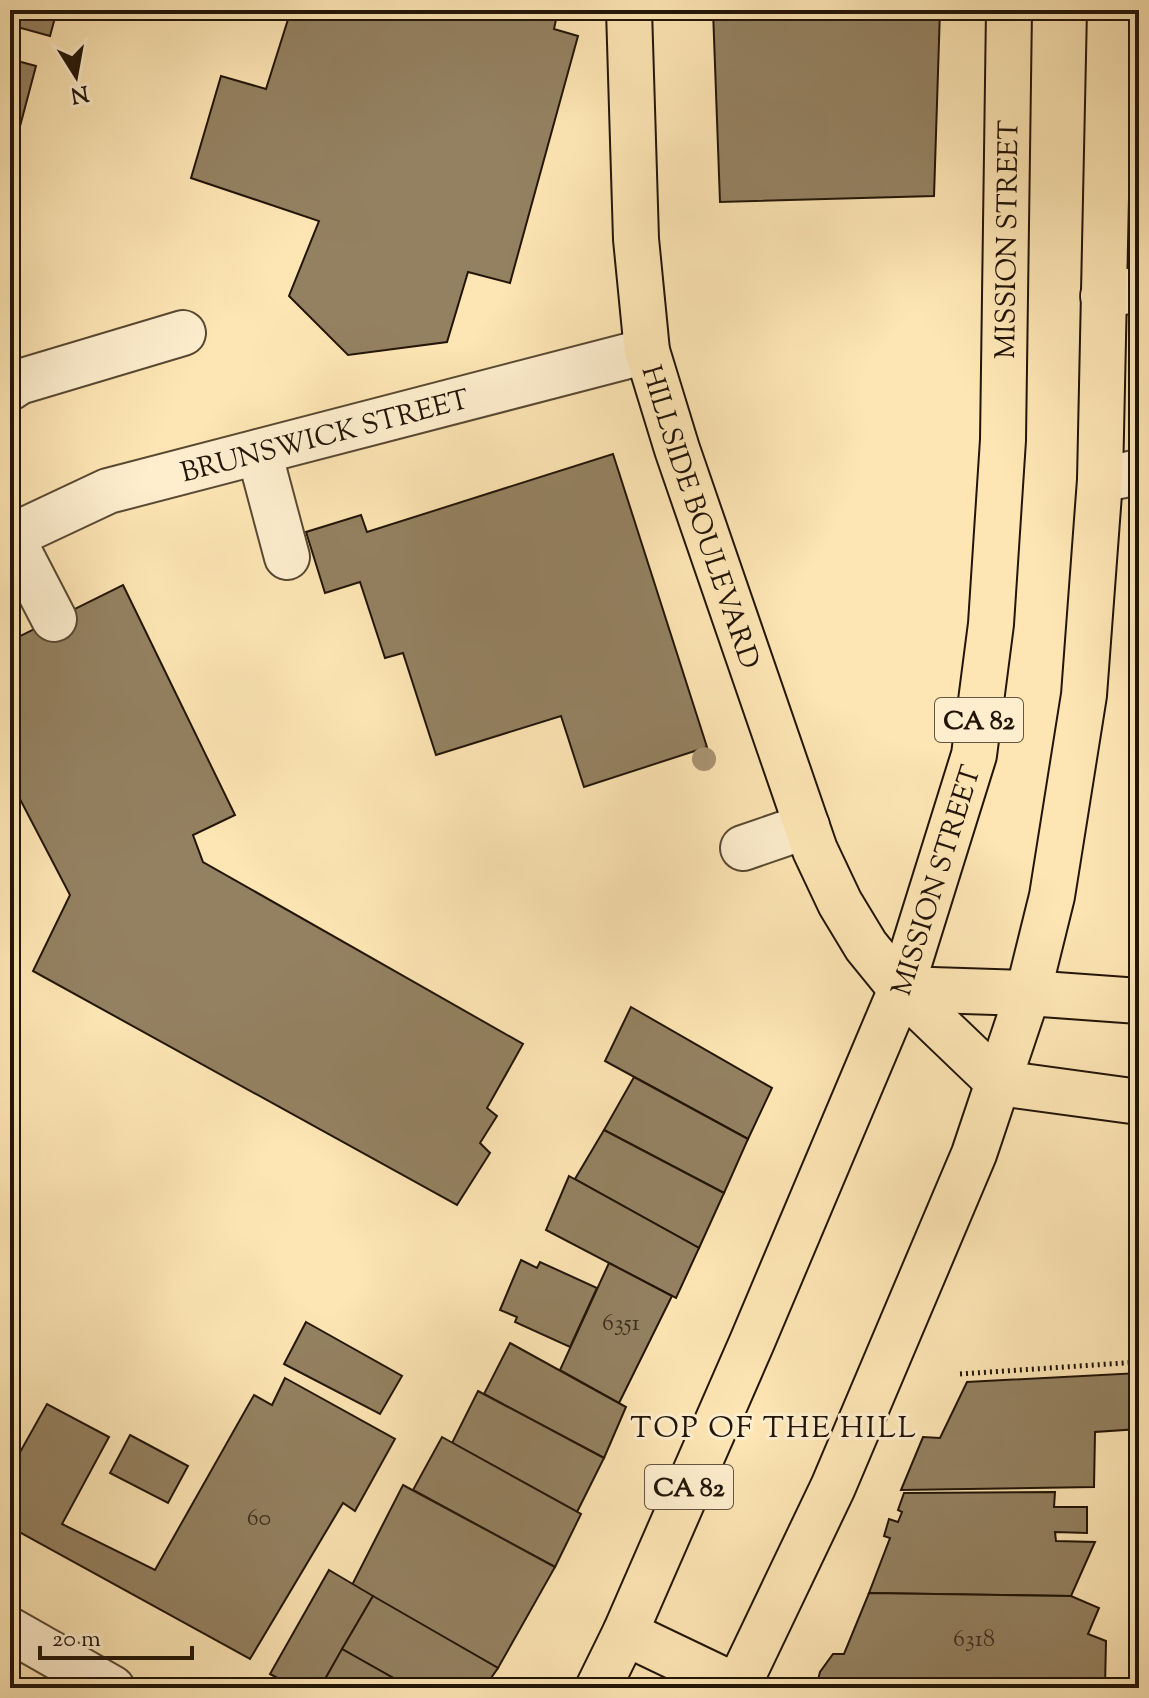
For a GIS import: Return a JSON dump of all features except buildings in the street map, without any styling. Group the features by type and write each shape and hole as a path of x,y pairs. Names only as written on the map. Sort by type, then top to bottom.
{"main road":[{"name":"HILLSIDE BOULEVARD","path":"629,10 636,239 647,351 677,449 815,850 846,914 866,946 901,989 999,1083"},
{"name":"MISSION STREET","path":"598,1688 625,1633 839,1142 901,989 974,755 991,624 1003,440 1009,10"},
{"path":"625,1633 739,1688 840,1472 968,1168 1028,993 1052,896 1071,790 1120,476 1121,292 1110,10"},
{"path":"901,989 1028,993 1139,1001"},
{"path":"999,1083 1139,1102"}],"street":[{"path":"10,388 19,382 183,333"},
{"name":"BRUNSWICK STREET","path":"10,536 108,491 647,351"},
{"path":"259,452 287,557"},
{"path":"10,536 54,619"},
{"path":"743,848 807,826"},
{"path":"10,1630 112,1688"}],"path":[{"path":"960,1374 1139,1362"}],"district":[{"name":"TOP OF THE HILL","path":"774,1427"}]}
